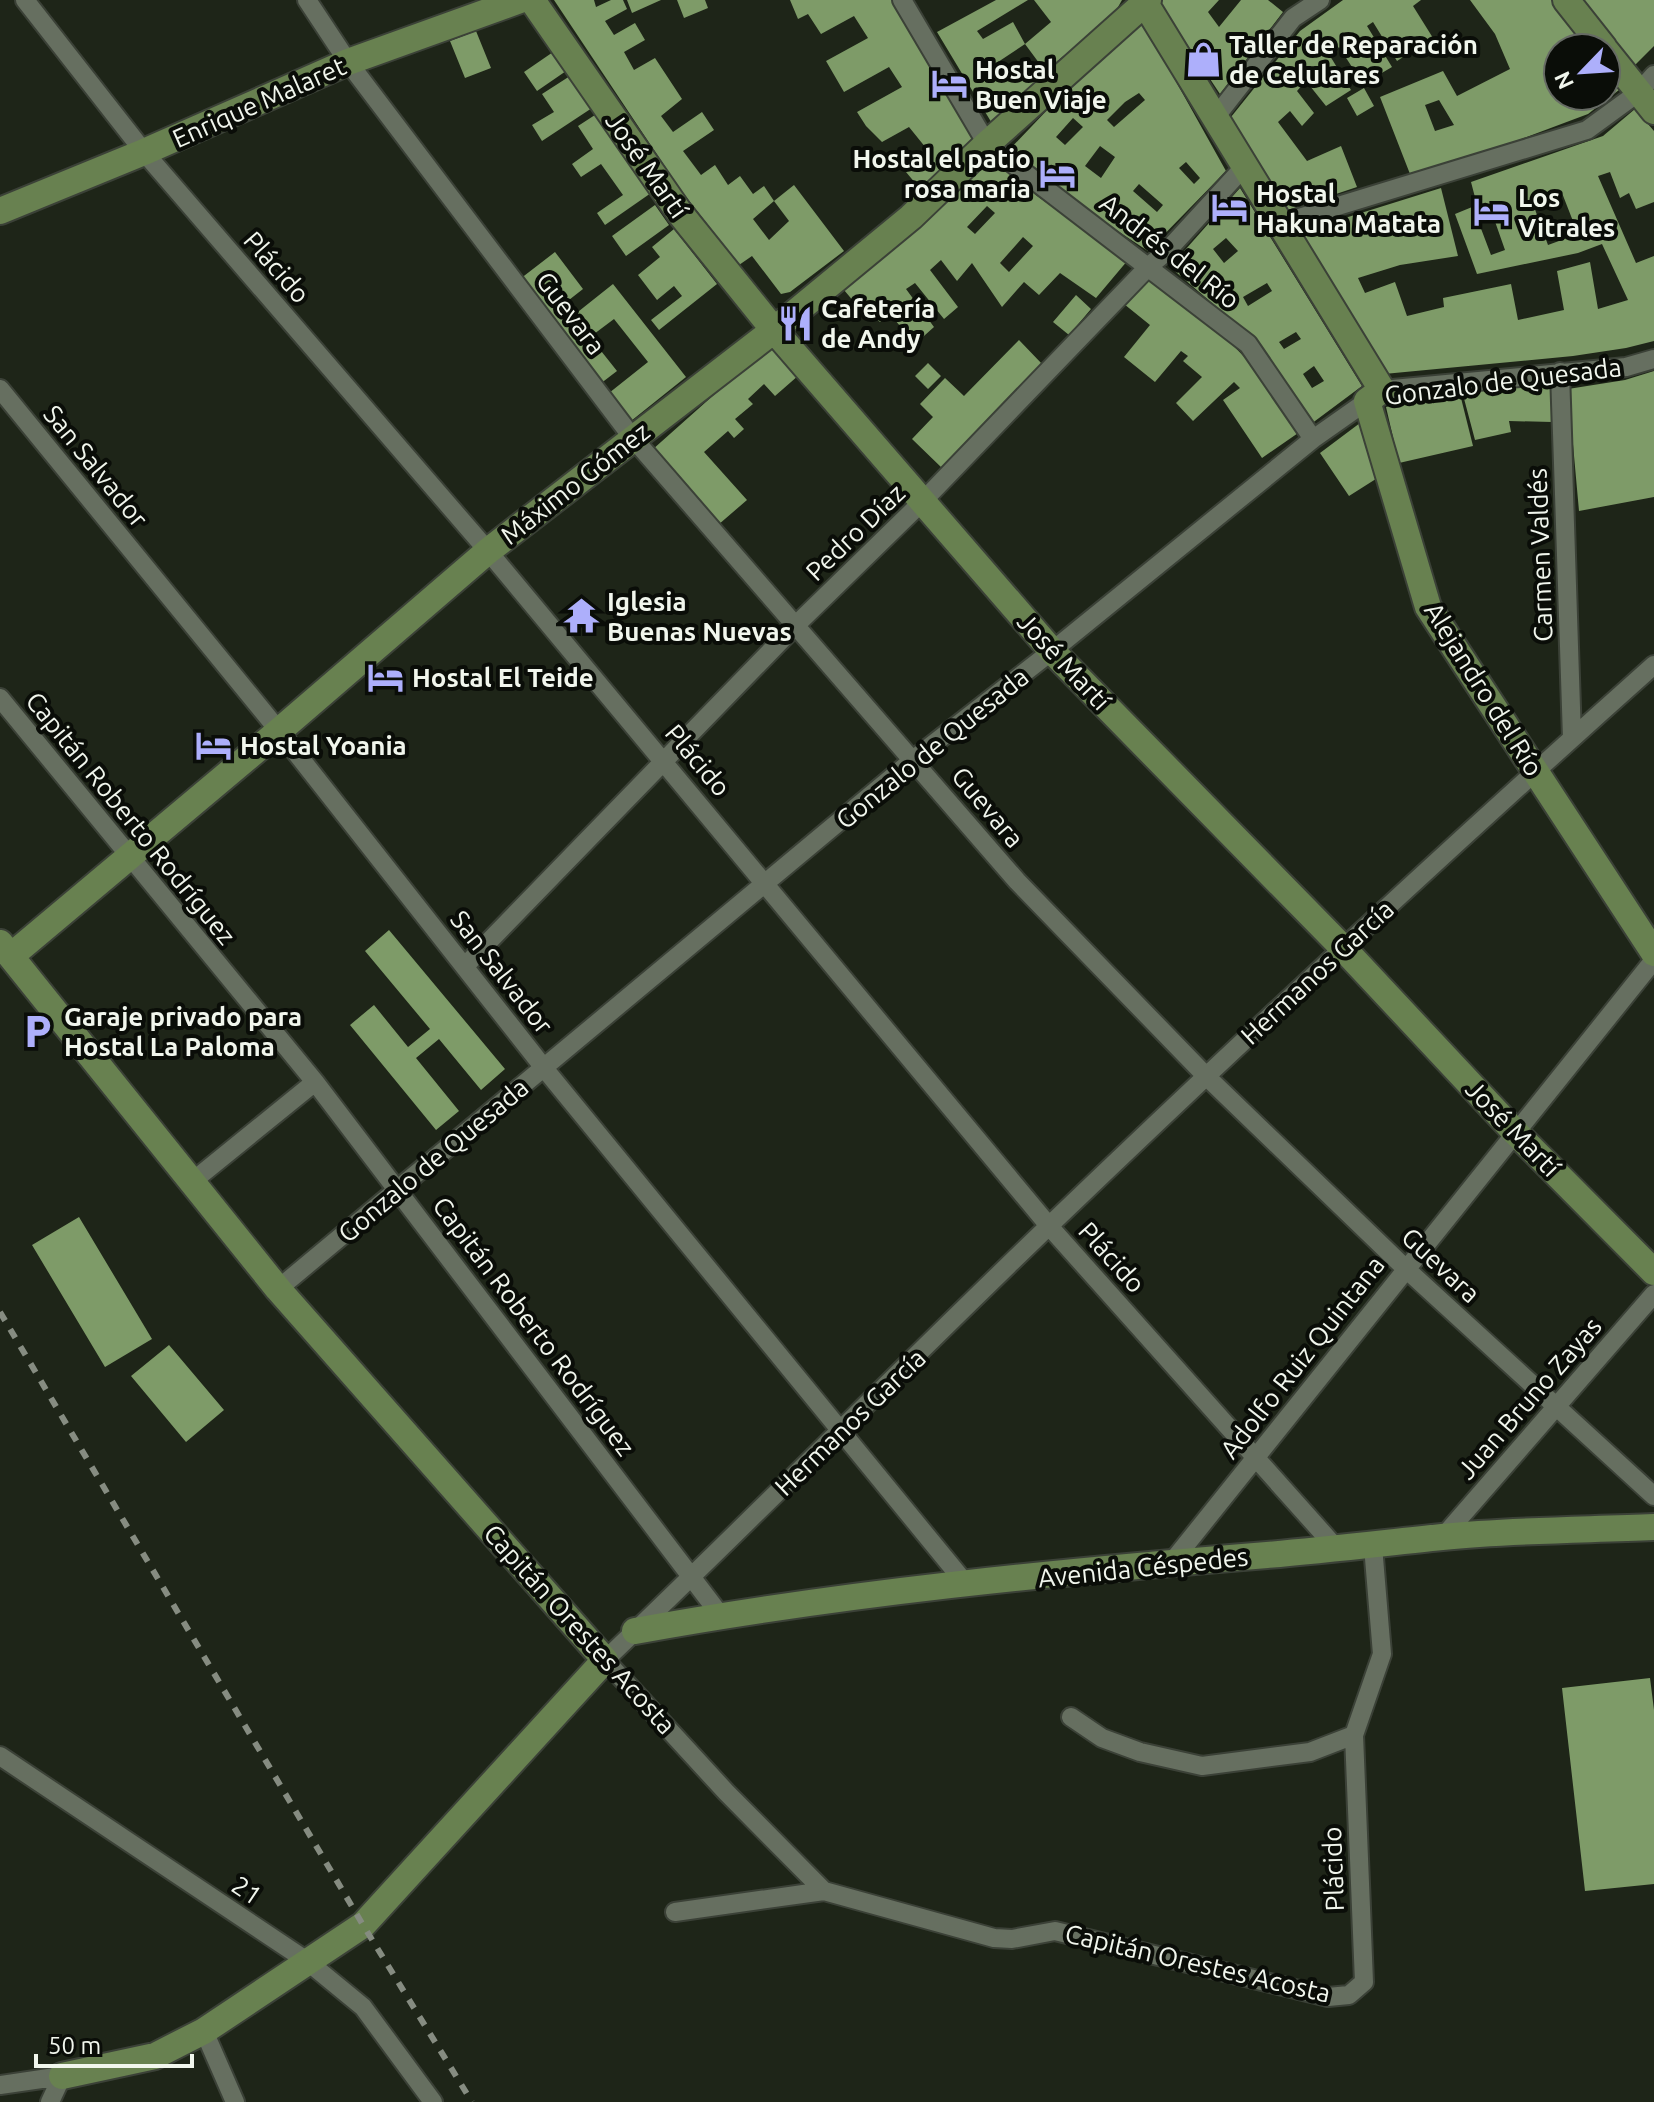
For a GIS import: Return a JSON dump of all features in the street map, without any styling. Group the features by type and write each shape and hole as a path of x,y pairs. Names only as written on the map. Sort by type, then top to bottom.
{"street":[{"name":"Plácido","path":"25,0 144,152 488,551 1049,1226 1337,1549"},
{"name":"Guevara","path":"307,0 348,62 632,437 1017,881 1206,1076 1405,1268 1654,1496"},
{"name":"Enrique Malaret","path":"0,211 144,152 348,62 520,0"},
{"name":"José Martí","path":"532,0 679,212 774,330 1052,651 1654,1272"},
{"name":"Andrés del Río","path":"902,0 987,144 1248,344 1313,439"},
{"path":"1214,119 1293,18 1320,0"},
{"path":"1566,0 1591,32"},
{"name":"Máximo Gómez","path":"4,954 128,858 488,551 774,330 911,217 1145,1"},
{"name":"Alejandro del Río","path":"1145,1 1279,224 1374,395 1428,607 1654,953"},
{"path":"1279,224 1587,130 1649,93 1622,66"},
{"name":"Pedro Díaz","path":"465,966 795,626 923,501 1166,252 1244,167"},
{"name":"Gonzalo de Quesada","path":"278,1289 914,759 1313,439 1374,395 1626,367 1654,359"},
{"name":"Carmen Valdés","path":"1560,372 1572,738"},
{"name":"San Salvador","path":"0,389 279,731 544,1068 966,1584"},
{"name":"Hermanos García","path":"0,2085 62,2076 155,2056 204,2031 363,1925 605,1660 690,1575 1342,947 1654,665"},
{"name":"Capitán Roberto Rodríguez","path":"0,698 128,858 315,1082 721,1616"},
{"name":"Capitán Orestes Acosta","path":"4,954 193,1181 278,1289 605,1660 726,1792 824,1891 994,1938 1012,1939 1055,1931 1328,1997 1349,1995"},
{"name":"Adolfo Ruiz Quintana","path":"1172,1562 1654,960"},
{"path":"193,1181 315,1082"},
{"name":"Juan Bruno Zayas","path":"1443,1537 1654,1294"},
{"name":"Avenida Céspedes","path":"635,1631 721,1616 966,1584 1172,1562 1373,1546 1443,1537 1654,1527"},
{"name":"Plácido","path":"1349,1995 1364,1982 1354,1735 1382,1654 1373,1546"},
{"path":"1071,1717 1102,1738 1140,1752 1202,1766 1310,1752 1354,1735"},
{"name":"21","path":"0,1756 307,1961 363,2007 433,2102"},
{"path":"675,1912 824,1891"},
{"path":"204,2031 235,2102"},
{"path":"50,2102 62,2076"}],"building":[{"path":"554,0 594,0 596,7 611,0 623,0 627,9 605,21 614,35 635,23 645,40 624,52 634,70 655,58 682,99 661,116 673,132 702,112 714,130 683,151 701,175 715,165 728,185 740,176 753,194 764,186 774,201 794,185 844,251 790,292 781,294 752,256 739,265 680,189","holes":["774,201 789,221 769,240 753,219"]},
{"path":"627,0 661,0 632,13"},
{"path":"677,0 705,0 708,8 684,18"},
{"path":"790,0 892,0 975,142 921,190 901,166 926,148 909,127 882,142 857,112 902,87 889,67 844,92 826,61 868,38 854,16 821,34 808,14 798,19"},
{"path":"996,0 1028,0 977,31 983,39 1013,22 1025,44 998,62 1004,73 1022,60 1040,81 993,125 937,32"},
{"path":"1034,0 1122,0 1113,16 1045,71 1025,44 1051,22"},
{"path":"1219,0 1208,12 1219,27 1241,0 1268,0 1283,12 1220,94 1159,2"},
{"path":"1343,0 1421,0 1413,6 1433,38 1397,61 1373,22 1367,26 1392,67 1363,84 1339,47 1330,56 1351,90 1326,106 1306,81 1297,91 1314,113 1302,126 1290,111 1278,122 1307,161 1341,146 1357,187 1285,211 1231,117 1300,31"},
{"path":"1470,0 1554,0 1579,32 1542,32 1542,112 1591,112 1489,151 1410,174 1380,97 1443,71 1457,96 1510,69 1495,34","holes":["1439,100 1454,125 1435,131 1425,105"]},
{"path":"1582,0 1654,0 1654,46 1635,65 1622,50 1622,32 1606,32"},
{"path":"1141,19 1226,171 1148,251 1092,214 1009,150 1092,63","holes":["1139,93 1145,100 1114,127 1107,120","1073,118 1083,127 1065,145 1056,137","1100,146 1115,157 1101,178 1085,166","1186,162 1200,178 1194,184 1179,168","1139,184 1163,205 1157,212 1133,191"]},
{"path":"476,31 491,68 465,78 450,41"},
{"path":"556,50 569,69 537,91 524,72"},
{"path":"570,76 592,108 542,141 532,125 554,112 542,94"},
{"path":"1364,88 1374,106 1357,116 1347,98"},
{"path":"1635,109 1654,131 1654,202 1636,209 1629,193 1620,198 1610,172 1598,176 1636,263 1654,256 1654,341 1573,356 1384,374 1297,233 1441,188 1458,256 1400,265 1358,278 1365,293 1395,282 1407,316 1444,307 1443,298 1511,284 1518,320 1564,310 1557,271 1590,262 1598,309 1628,300 1602,244 1578,253 1477,274 1455,214 1477,205 1471,182 1603,136","holes":["1562,193 1578,234 1548,245 1533,204","1492,213 1505,250 1491,255 1477,218"]},
{"path":"598,113 651,193 605,225 597,213 623,195 601,164 581,177 572,164 593,149 578,126"},
{"path":"995,160 1037,196 1128,260 1096,298 1060,273 1039,295 1024,282 1002,307 972,263 957,281 941,260 930,270 958,307 944,319 915,283 906,289 934,327 915,344 890,314 880,322 875,317 870,321 844,290 929,213 980,161","holes":["987,206 995,213 975,234 967,227","1023,237 1033,246 1009,272 1000,263"]},
{"path":"1240,188 1362,386 1311,424 1247,333 1170,267","holes":["1226,238 1238,251 1224,263 1213,249","1267,283 1272,291 1248,306 1243,297","1296,332 1301,339 1284,349 1279,342","1314,366 1324,381 1312,388 1303,374"]},
{"path":"655,205 669,225 626,256 612,236"},
{"path":"674,229 717,284 659,330 651,320 682,296 674,286 657,300 638,275 660,257 652,247"},
{"path":"555,252 583,289 560,307 569,319 613,284 686,377 631,421 609,393 648,362 614,319 590,337 617,371 600,384 520,279"},
{"path":"1150,273 1213,325 1262,375 1301,431 1262,458 1223,400 1240,388 1234,382 1193,421 1176,403 1202,377 1183,361 1188,356 1181,351 1155,382 1124,357 1150,325 1124,304"},
{"path":"1076,295 1091,309 1069,335 1053,322"},
{"path":"1019,340 1043,365 942,468 912,439 933,417 920,404 945,378 964,396"},
{"path":"771,344 799,375 775,396 764,384 748,399 753,404 735,419 744,429 734,438 728,431 704,452 747,500 718,525 652,450"},
{"path":"928,363 941,376 928,389 915,376"},
{"path":"1654,371 1654,497 1579,511 1568,389 1625,380"},
{"path":"1550,384 1552,422 1509,421 1511,432 1475,440 1462,391"},
{"path":"1459,390 1473,446 1399,463 1386,407"},
{"path":"1364,420 1379,477 1349,496 1320,453"},
{"path":"389,930 505,1069 481,1090 439,1039 416,1058 459,1111 436,1130 350,1025 374,1005 408,1047 430,1029 365,951"},
{"path":"79,1217 152,1339 105,1367 32,1245"},
{"path":"169,1345 224,1410 186,1442 131,1376"},
{"path":"1650,1678 1654,1710 1654,1884 1585,1891 1562,1688"}],"railway":[{"path":"0,1312 363,1925 472,2102"}],"place":[{"name":"Taller de Reparación de Celulares","path":"1203,59"},
{"name":"Hostal Buen Viaje","path":"949,84"},
{"name":"Hostal el patio rosa maria","path":"1057,173"},
{"name":"Hostal Hakuna Matata","path":"1230,208"},
{"name":"Los Vitrales","path":"1492,212"},
{"name":"Cafetería de Andy","path":"795,323"},
{"name":"Iglesia Buenas Nuevas","path":"581,616"},
{"name":"Hostal El Teide","path":"386,677"},
{"name":"Hostal Yoania","path":"214,745"},
{"name":"Garaje privado para Hostal La Paloma","path":"38,1031"}]}
